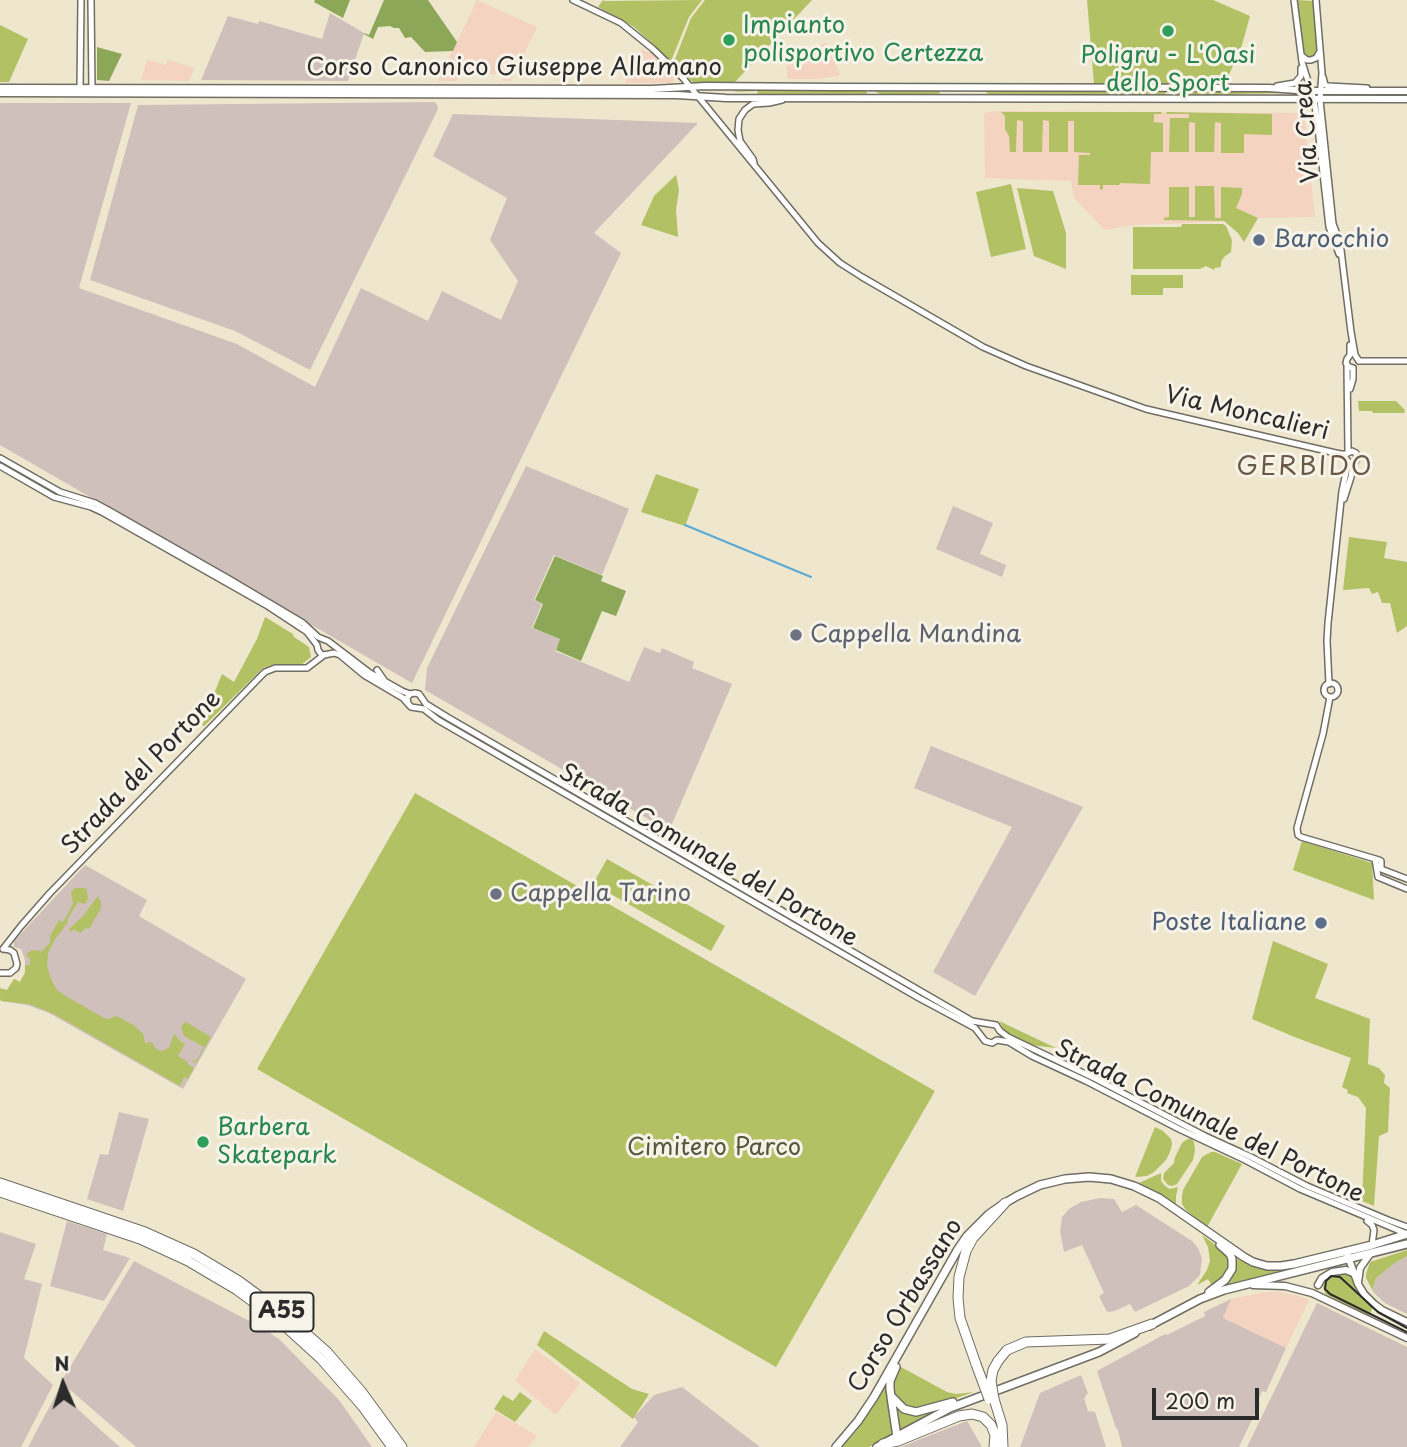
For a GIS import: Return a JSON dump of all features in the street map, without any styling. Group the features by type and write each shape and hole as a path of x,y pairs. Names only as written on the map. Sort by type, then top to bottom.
{"highway":[{"name":"A55","path":"0,1183 145,1232 194,1254 239,1281 285,1315 327,1352 361,1391 402,1447"},
{"name":"A55","path":"0,1192 154,1245 205,1270 237,1290 278,1320 321,1359 363,1407 391,1447"},
{"path":"998,1447 1002,1425 960,1318 958,1298 962,1263 969,1245 1005,1202"},
{"path":"992,1400 993,1370 1007,1350 1026,1342 1115,1338 1152,1324"},
{"path":"880,1446 953,1418 972,1414 983,1417 991,1425 998,1447"}],"main road":[{"name":"Corso Canonico Giuseppe Allamano","path":"0,91 652,89 733,86 1407,91"},
{"name":"Corso Canonico Giuseppe Allamano","path":"0,91 80,88 92,91 677,95 789,99 1407,100"},
{"path":"1172,88 1172,99"},
{"name":"Corso Orbassano","path":"836,1447 858,1421 894,1367 904,1344 967,1236 1005,1202 1030,1189 1065,1179 1100,1178 1122,1181 1159,1198 1244,1257 1260,1265 1280,1266 1347,1255"},
{"path":"1171,1207 1222,1247 1232,1259 1232,1269 1225,1280 1200,1299"},
{"name":"Corso Orbassano","path":"976,1397 1099,1352 1200,1299 1240,1286 1315,1268 1407,1234"},
{"name":"Corso Orbassano","path":"1371,1249 1407,1244"},
{"path":"1358,1284 1360,1268 1371,1249"},
{"path":"1347,1255 1358,1284 1374,1304 1407,1322"},
{"path":"1317,1294 1315,1264 1323,1257"},
{"path":"1318,1285 1322,1278 1332,1272 1346,1270 1354,1275"},
{"path":"1240,1286 1267,1284 1317,1294 1407,1338"},
{"path":"894,1367 890,1381 897,1438 936,1415 976,1397"},
{"path":"891,1396 904,1409 916,1412 976,1397"}],"street":[{"path":"80,0 80,88"},
{"path":"92,0 92,91"},
{"path":"573,0 615,20 645,41 674,69 754,166"},
{"name":"Via Crea","path":"1294,0 1303,65 1303,87 1317,100"},
{"name":"Via Crea","path":"1316,0 1322,73 1317,118 1329,227 1342,260 1352,355"},
{"path":"1301,54 1305,59 1311,60 1316,58 1320,51"},
{"path":"1269,88 1295,83 1301,76 1303,65"},
{"path":"671,86 676,81 674,69"},
{"path":"1322,73 1325,85 1328,86 1391,91"},
{"path":"754,166 753,159 739,135 741,115 753,104 789,99"},
{"name":"Via Moncalieri","path":"754,166 818,243 833,257 955,331 1004,357 1146,409 1347,456"},
{"path":"1330,684 1328,623 1349,438 1350,366 1347,359 1352,355 1359,361 1407,361"},
{"path":"1350,366 1357,366 1359,361"},
{"name":"Strada Comunale del Portone","path":"0,458 60,492 108,510 303,623 318,637 328,640 364,669 386,682 410,694 419,694 430,707 455,722 915,989 972,1021 985,1024"},
{"name":"Strada Comunale del Portone","path":"0,466 54,497 91,507 114,519 272,609 307,632 317,648 326,654 340,654 364,675 403,698 412,708 424,709 919,999 975,1028 981,1035"},
{"path":"315,663 319,642 324,640"},
{"path":"315,663 332,650 331,644"},
{"name":"Strada del Portone","path":"2,949 50,893 258,678 275,668 303,668 315,663"},
{"path":"377,670 386,682"},
{"path":"1330,684 1336,686 1337,691 1330,697 1324,690 1325,686 1330,684"},
{"path":"408,703 410,694"},
{"path":"1330,697 1297,833 1301,837 1381,861 1381,869 1407,879"},
{"path":"417,707 422,700"},
{"path":"1375,859 1378,877 1407,889"},
{"path":"0,973 10,973 16,968 12,939"},
{"path":"2,949 12,951"},
{"path":"985,1024 996,1024 1000,1031 1000,1037 993,1042 983,1040 981,1035 985,1024"},
{"name":"Strada Comunale del Portone","path":"1000,1031 1296,1181 1404,1226"},
{"name":"Strada Comunale del Portone","path":"997,1040 1009,1042 1031,1056 1300,1189 1407,1234"},
{"path":"1359,1215 1373,1228 1371,1249"},
{"path":"1391,1248 1407,1234 1404,1226"}],"shaded area":[{"path":"477,0 537,27 511,81 502,81 503,74 461,74 456,81 438,81"},
{"path":"330,13 364,33 348,81 201,80 228,16 258,24 259,21 322,39"},
{"path":"826,43 840,74 838,76 787,79 787,63 790,59 809,59 810,49"},
{"path":"642,49 648,53 651,49 673,71 674,81 625,83"},
{"path":"147,60 166,65 168,60 195,68 189,81 141,80"},
{"path":"434,102 438,109 310,370 235,331 90,280 138,105"},
{"path":"0,103 131,103 79,288 237,344 315,387 361,288 428,321 442,291 501,320 518,281 490,240 507,198 433,156 453,114 698,123 594,233 621,253 412,683 0,445"},
{"path":"984,113 1304,113 1315,217 1133,225 1105,230 1074,198 1071,181 985,178"},
{"path":"526,466 629,509 602,575 554,555 534,600 542,604 532,628 560,639 555,651 629,682 644,647 660,653 662,648 694,662 692,668 732,684 669,831 425,690 427,668"},
{"path":"953,506 993,523 980,554 1006,565 1002,577 936,549"},
{"path":"931,746 1083,807 975,996 933,972 1012,827 914,788"},
{"path":"85,865 147,900 139,916 246,979 183,1089 49,1013 27,1005 1,1001 14,979 20,982 25,972 25,960 21,949 14,947 14,941"},
{"path":"119,1112 149,1119 123,1211 87,1199 100,1154 108,1155"},
{"path":"1100,1198 1114,1199 1122,1212 1136,1205 1192,1241 1202,1258 1200,1275 1189,1286 1135,1312 1130,1304 1107,1312 1099,1296 1104,1293 1082,1245 1064,1252 1060,1231 1062,1217 1069,1209 1081,1202"},
{"path":"67,1221 107,1234 103,1250 130,1258 104,1301 50,1286"},
{"path":"0,1232 36,1244 24,1279 42,1284 24,1358 53,1385 21,1447 0,1447"},
{"path":"1407,1256 1407,1314 1385,1303 1374,1293 1373,1288 1376,1278"},
{"path":"134,1261 279,1339 339,1400 372,1447 136,1447 61,1382"},
{"path":"1281,1292 1309,1300 1286,1348 1223,1318 1231,1299"},
{"path":"1231,1299 1223,1318 1286,1348 1266,1392 1262,1391 1258,1402 1260,1403 1239,1447 1122,1447 1097,1371 1165,1334 1205,1316 1204,1312"},
{"path":"1317,1303 1407,1347 1407,1447 1247,1447"},
{"path":"535,1349 580,1383 556,1415 515,1381"},
{"path":"1081,1375 1088,1393 1084,1398 1088,1411 1095,1412 1106,1447 1020,1447 1040,1393"},
{"path":"682,1387 760,1447 620,1447 638,1422 634,1417 654,1395"},
{"path":"58,1391 106,1435 120,1447 28,1447"},
{"path":"496,1412 537,1436 528,1447 474,1447"},
{"path":"967,1421 982,1447 900,1447"}],"green space":[{"path":"350,0 343,18 314,2"},
{"path":"384,0 428,0 457,42 453,51 425,52 411,37 405,38 399,28 390,26 378,27 373,39 364,34 369,35"},
{"path":"603,0 702,0 689,17 671,61 634,27 598,7"},
{"name":"Impianto polisportivo Certezza","path":"705,0 812,0 734,83 695,83 674,62 691,18"},
{"name":"Poligru - L'Oasi dello Sport","path":"1087,0 1213,0 1250,16 1242,45 1225,84 1094,84"},
{"path":"1297,0 1314,1 1317,55 1310,59 1303,54"},
{"path":"0,25 28,39 9,82 0,82"},
{"path":"97,47 122,54 109,81 97,80"},
{"path":"742,90 865,90 869,96 758,95 757,91 733,92"},
{"path":"873,90 940,92 938,96 883,96"},
{"path":"984,90 1166,93 1163,96 990,96"},
{"path":"1177,91 1270,91 1296,93 1177,96"},
{"path":"1001,112 1161,112 1162,114 1154,114 1154,122 1163,123 1163,152 1151,152 1150,184 1103,185 1100,190 1100,185 1078,185 1079,155 1090,153 1074,152 1074,121 1068,121 1068,152 1049,152 1049,121 1043,120 1042,152 1023,152 1023,121 1017,120 1016,152 1010,152 1005,116"},
{"path":"1167,112 1272,114 1272,135 1244,134 1244,153 1221,153 1221,123 1215,122 1214,152 1195,152 1195,123 1189,122 1189,152 1169,152 1170,118 1189,118 1189,114 1166,114"},
{"path":"676,175 679,190 676,210 678,237 641,225 654,196"},
{"path":"1011,184 1026,249 991,257 976,192"},
{"path":"1195,186 1214,186 1215,218 1221,218 1221,187 1242,188 1236,208 1258,218 1244,242 1224,221 1164,220 1169,217 1169,187 1189,187 1189,217 1195,217"},
{"path":"1017,188 1053,191 1066,233 1066,269 1034,256"},
{"path":"1182,224 1226,226 1232,240 1231,252 1224,257 1221,267 1214,270 1206,266 1200,269 1133,269 1133,227 1181,227"},
{"path":"1131,275 1183,275 1183,288 1163,288 1163,295 1131,295"},
{"path":"1358,401 1396,401 1405,410 1404,413 1359,411"},
{"path":"656,474 699,489 685,526 641,512"},
{"path":"1349,537 1387,542 1384,558 1407,562 1407,626 1397,633 1390,603 1382,603 1378,592 1372,594 1369,588 1343,590"},
{"path":"555,556 603,576 601,581 626,591 616,616 602,611 581,661 556,650 560,639 533,628 543,604 535,600"},
{"path":"265,617 309,647 311,657 301,665 274,664 263,668 202,725 216,699 213,696 222,674 234,682 257,639"},
{"name":"Cimitero Parco","path":"415,793 935,1091 776,1367 257,1069"},
{"path":"1302,841 1372,863 1374,900 1293,870"},
{"path":"678,845 815,925 676,848"},
{"path":"607,859 725,926 711,951 593,884"},
{"path":"75,888 87,890 88,899 85,904 78,902 48,953 47,966 51,979 57,990 104,1018 117,1016 135,1026 143,1034 145,1043 152,1042 158,1050 169,1048 174,1034 185,1044 178,1056 194,1068 188,1079 184,1077 180,1086 54,1014 29,1004 1,1001 0,988 7,990 14,979 20,982 25,973 25,965 30,965 26,954 32,950 42,951 50,943 50,936 59,920 63,922 69,912 73,903 71,892"},
{"path":"98,896 101,908 89,929 86,928 80,933 74,929 71,932 69,929"},
{"path":"1273,941 1328,964 1315,998 1370,1019 1368,1064 1379,1068 1385,1075 1384,1083 1390,1088 1388,1132 1379,1136 1374,1206 1362,1201 1366,1108 1358,1097 1347,1093 1348,1090 1342,1087 1351,1058 1252,1019"},
{"path":"999,1021 1056,1048 1030,1045 1006,1033"},
{"path":"186,1022 211,1037 196,1063 192,1061 196,1061 204,1047 184,1036 181,1027"},
{"path":"1155,1127 1171,1139 1170,1152 1154,1172 1135,1177"},
{"path":"1191,1138 1195,1150 1193,1160 1177,1184 1168,1185 1163,1179 1164,1173 1174,1163 1182,1143"},
{"path":"1211,1152 1242,1164 1207,1227 1186,1210 1182,1204 1182,1196 1202,1157"},
{"path":"1161,1173 1161,1181 1165,1186 1170,1189 1178,1187 1176,1207 1139,1183"},
{"path":"1202,1235 1229,1257 1229,1268 1224,1278 1212,1286 1208,1279 1197,1285 1210,1261 1208,1247"},
{"path":"1407,1250 1407,1256 1376,1278 1374,1293 1366,1278 1370,1262"},
{"path":"1235,1257 1263,1270 1285,1271 1229,1285 1226,1282"},
{"path":"1344,1272 1350,1275 1373,1307 1369,1316 1325,1293 1325,1279"},
{"path":"544,1331 632,1389 649,1394 633,1419 537,1345"},
{"path":"899,1366 947,1392 974,1392 925,1409 908,1409 894,1397 893,1377"},
{"path":"886,1381 895,1434 869,1447 842,1447 858,1429"},
{"path":"520,1392 532,1401 515,1422 494,1409 503,1395 513,1401"},
{"path":"894,1405 902,1411 944,1408 898,1432"}],"waterway":[{"path":"685,525 811,577"}],"tram line":[{"path":"1407,1328 1378,1312 1340,1277 1331,1276 1326,1281 1325,1289 1330,1294 1407,1332"}],"place":[{"name":"Poligru - L'Oasi dello Sport","path":"1168,31"},
{"name":"Impianto polisportivo Certezza","path":"729,40"},
{"name":"Barocchio","path":"1259,240"},
{"name":"Cappella Mandina","path":"796,635"},
{"name":"Cappella Tarino","path":"496,894"},
{"name":"Poste Italiane","path":"1321,923"},
{"name":"Barbera Skatepark","path":"203,1142"}],"district":[{"name":"GERBIDO","path":"1305,468"}]}
